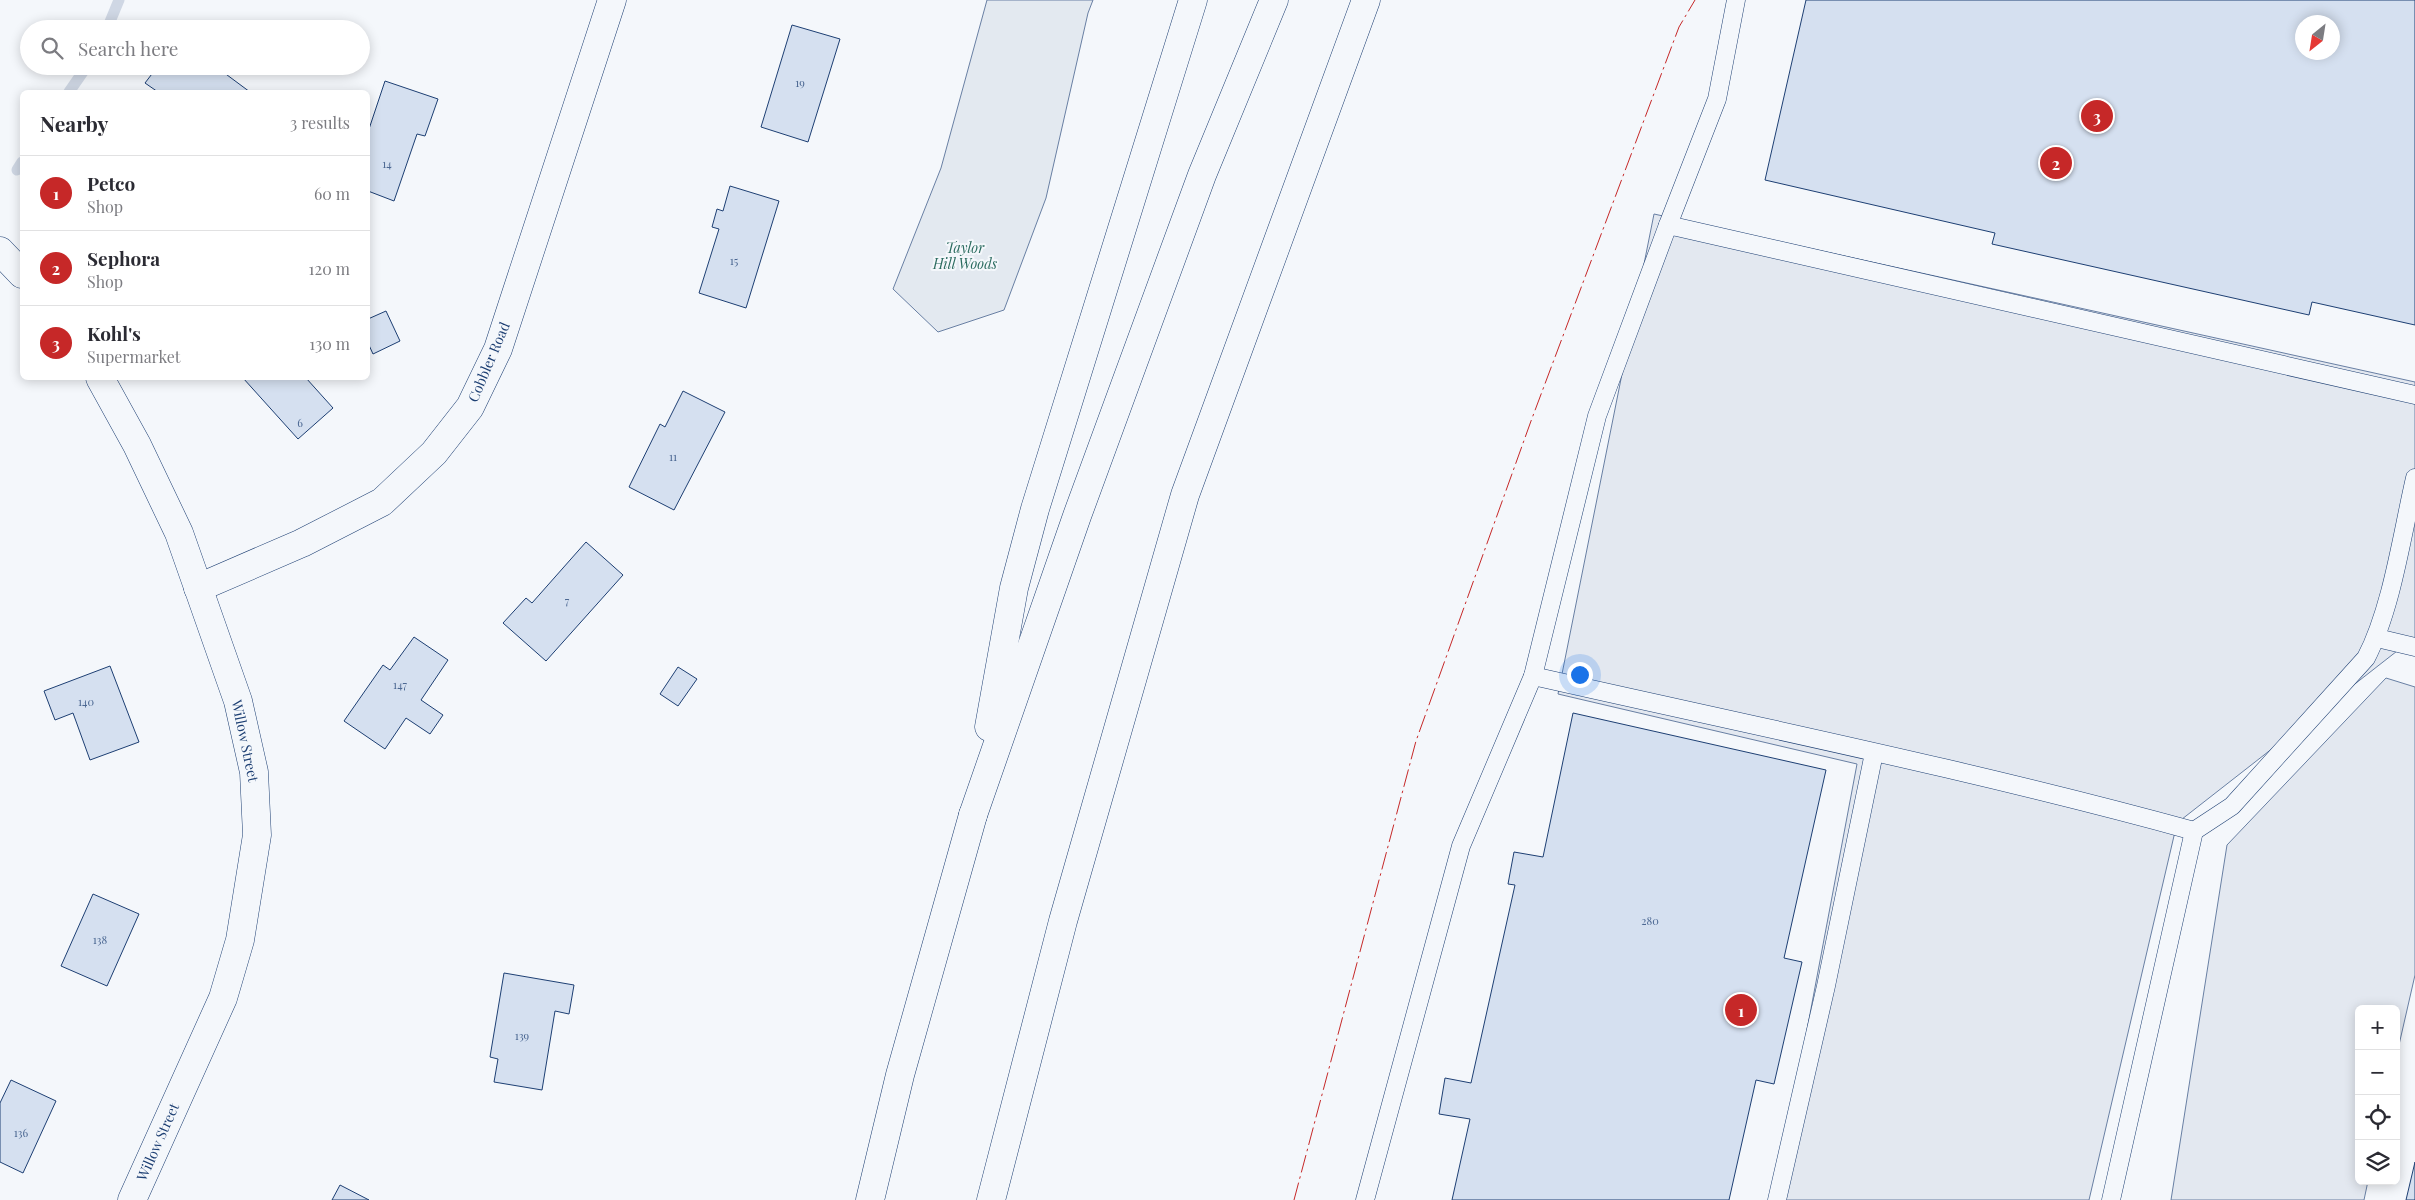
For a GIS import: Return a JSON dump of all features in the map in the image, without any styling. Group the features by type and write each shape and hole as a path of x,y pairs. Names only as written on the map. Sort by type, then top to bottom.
{"main road":[{"name":"Cobbler Road","path":"198,588 302,543 382,502 434,453 470,407 498,349 612,0"},
{"path":"972,815 1014,588 1035,509 1193,0"},
{"path":"870,1200 900,1075 972,815 1077,516 1202,175 1274,0"},
{"path":"991,1200 1063,920 1185,495 1366,0"},
{"path":"0,251 20,272"},
{"name":"Willow Street","path":"101,380 136,445 179,533 238,701 254,772 257,835 240,940 223,998 132,1200"}],"lane":[{"path":"1365,1200 1461,846 1533,676 1597,416 1717,100 1736,0"},
{"path":"1668,225 2415,395"},
{"path":"2111,1200 2194,831 2232,806 2366,658 2377,638 2415,478"},
{"path":"2377,638 2415,647"},
{"path":"1533,676 2100,805 2194,831"},
{"path":"1777,1200 1826,986 1874,753"}],"green space":[{"name":"Taylor Hill Woods","path":"987,0 1093,0 1088,13 1046,198 1004,310 938,332 893,289 941,168"}],"shaded area":[{"path":"1654,214 2415,382 2415,637 2177,823 2089,1200 1775,1200 1857,764 1558,694"},
{"path":"2386,678 2415,687 2415,975 2400,1041 2400,1005 2355,1005 2355,1185 2367,1185 2364,1200 2171,1200 2227,845"}],"building":[{"path":"1806,0 2415,0 2415,325 2312,302 2309,315 1992,244 1995,233 1765,180"},
{"path":"792,25 840,39 808,142 761,127"},
{"path":"151,75 227,75 247,90 155,90 145,83"},
{"path":"385,81 438,99 425,136 417,134 394,201 370,192 370,126"},
{"path":"730,186 779,201 746,308 699,293 719,229 712,227 717,209 723,211"},
{"path":"386,311 400,341 373,354 370,347 370,318"},
{"path":"245,380 308,380 333,408 298,439"},
{"path":"683,391 725,412 674,510 629,487 660,424 665,427"},
{"path":"586,542 623,575 546,661 503,623 526,598 532,603"},
{"path":"414,637 448,660 421,700 443,715 430,734 406,718 385,749 344,721 383,665 390,670"},
{"path":"110,666 139,742 90,760 73,713 55,720 44,691"},
{"path":"678,667 697,679 678,706 660,694"},
{"path":"1573,713 1826,770 1784,958 1802,962 1774,1084 1756,1080 1729,1200 1452,1200 1470,1119 1439,1114 1445,1078 1471,1083 1515,885 1508,884 1514,852 1543,857"},
{"path":"93,894 139,914 107,986 61,966"},
{"path":"504,973 574,985 569,1014 555,1011 542,1090 494,1082 498,1059 490,1057"},
{"path":"11,1080 56,1101 23,1173 0,1162 0,1103"},
{"path":"2415,1162 2415,1200 2406,1200"},
{"path":"340,1185 369,1200 332,1200"}],"waterway":[{"path":"111,20 119,0"},
{"path":"70,90 81,75"},
{"path":"17,170 20,165"}],"power":[{"path":"1294,1200 1416,741 1531,421 1679,27 1695,0"}],"place":[{"name":"Kohl's","path":"2097,116"},
{"name":"Sephora","path":"2056,163"},
{"name":"Petco","path":"1741,1010"}]}
